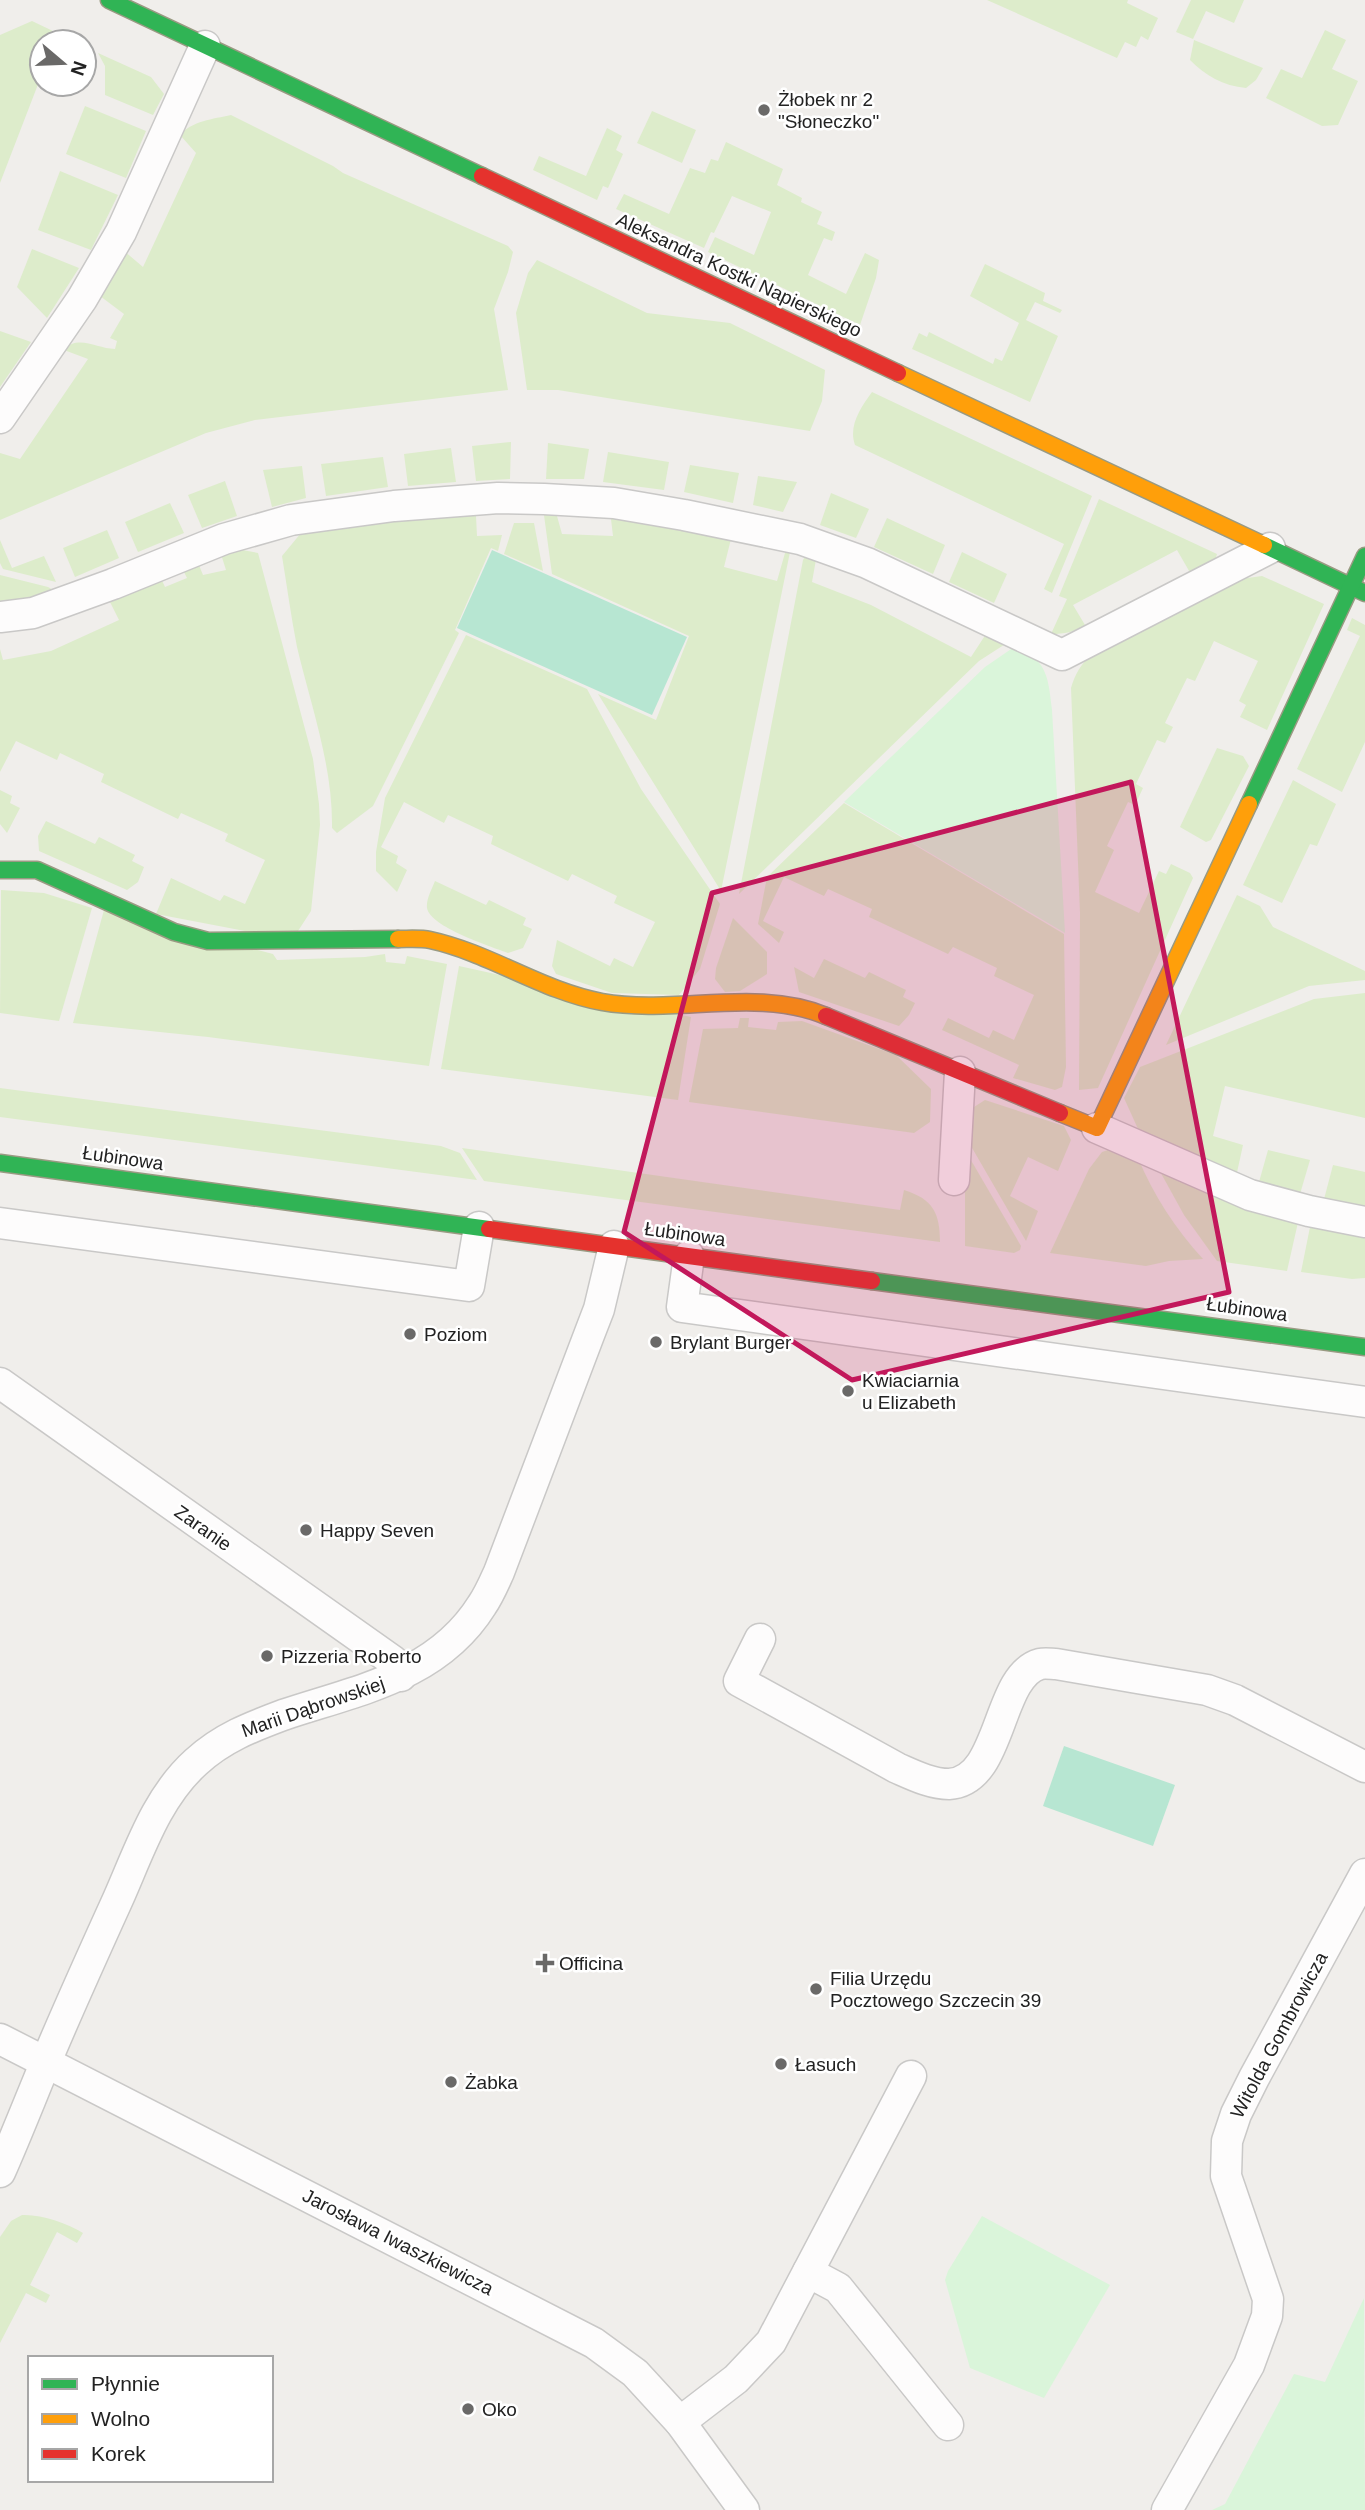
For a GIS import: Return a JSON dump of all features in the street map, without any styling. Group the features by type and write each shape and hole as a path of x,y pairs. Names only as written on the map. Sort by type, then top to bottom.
{"street":[{"name":"Aleksandra Kostki Napierskiego","path":"109,0 1358,590"},
{"path":"0,418 82,299 121,232 205,46"},
{"path":"0,617 33,613 225,539 291,520 394,506 498,498 584,500 637,507 800,539 867,563 1062,655 1270,548"},
{"path":"1097,1128 1358,590 1365,556"},
{"path":"0,870 37,870 174,932 208,941 428,940 455,947 568,993 603,1002 645,1005 757,1003 812,1010 1097,1128 1250,1195 1365,1222"},
{"path":"954,1180 960,1072"},
{"name":"Łubinowa","path":"0,1163 1365,1346"},
{"path":"0,1223 469,1286 479,1227"},
{"name":"Marii Dąbrowskiej","path":"0,2172 45,2063 153,1820 172,1789 193,1764 216,1745 246,1728 366,1690 401,1676 426,1662 455,1639 482,1606 499,1572 599,1309 614,1246"},
{"path":"689,1256 682,1307 1365,1402"},
{"name":"Zaranie","path":"0,1383 393,1661 401,1676"},
{"path":"760,1639 739,1681 897,1768 924,1779 950,1784 970,1776 986,1756 1014,1690 1026,1673 1039,1664 1056,1664 1207,1690 1235,1700 1365,1767"},
{"name":"Witolda Gombrowicza","path":"1167,2510 1249,2365 1267,2316 1268,2299 1226,2176 1227,2141 1236,2114 1254,2078 1365,1874"},
{"name":"Jarosława Iwaszkiewicza","path":"0,2039 594,2343 635,2373 680,2422 744,2510"},
{"path":"680,2422 736,2379 771,2342 911,2076"},
{"path":"808,2272 838,2288 948,2425"}],"highlighted area":[{"path":"1131,782 1229,1292 852,1380 624,1232 712,893"}],"green space":[{"path":"987,0 1128,0 1127,3 1158,18 1148,40 1141,36 1136,47 1125,42 1117,58"},
{"path":"1191,0 1244,0 1234,23 1206,11 1193,39 1176,32"},
{"path":"32,21 47,28 28,28 28,98 33,98 0,183 0,35"},
{"path":"1325,30 1346,40 1332,69 1358,81 1338,125 1322,126 1266,98 1281,69 1302,78"},
{"path":"1194,40 1263,68 1256,80 1246,88 1222,82 1208,75 1190,60"},
{"path":"98,53 151,77 164,94 153,115 105,95 105,66"},
{"path":"85,106 146,131 126,178 66,154"},
{"path":"652,111 696,130 682,163 637,143"},
{"path":"231,115 343,173 508,246 513,252 494,309 508,390 255,420 206,433 0,520 0,453 20,459 88,359 64,350 75,343 115,349 117,341 110,338 124,314 100,296 123,250 143,267 196,153 180,135 197,124"},
{"path":"607,128 622,136 616,150 623,154 608,188 603,186 597,200 533,170 539,156 586,176"},
{"path":"726,142 783,169 777,185 802,198 801,202 822,212 817,224 835,232 832,241 824,238 808,275 846,294 865,253 879,260 876,278 860,325 708,252 715,237 754,255 771,212 732,196 704,248 616,209 624,194 669,214 690,168 705,173 711,159 718,161"},
{"path":"60,171 118,195 91,250 38,230"},
{"path":"32,249 79,268 47,318 17,287"},
{"path":"537,260 647,313 730,323 825,370 822,401 810,431 558,390 527,390 516,313 528,273"},
{"path":"985,264 1045,293 1043,301 1062,310 1060,313 1035,302 1026,320 1058,336 1030,402 912,349 919,333 927,337 929,332 993,364 995,358 1002,361 1019,323 970,296"},
{"path":"0,331 31,342 0,387"},
{"path":"872,392 1092,496 1052,593 1044,589 1064,544 855,445 854,424"},
{"path":"511,442 510,479 476,481 472,446"},
{"path":"548,443 589,449 584,479 546,479"},
{"path":"451,448 456,482 408,486 404,454"},
{"path":"608,452 669,462 664,490 603,482"},
{"path":"383,457 388,487 326,496 321,464"},
{"path":"690,465 739,473 733,503 684,492"},
{"path":"302,466 306,498 272,507 263,470"},
{"path":"758,476 797,482 783,512 753,505"},
{"path":"225,481 237,516 202,528 188,495"},
{"path":"831,493 869,509 856,538 820,525"},
{"path":"1099,499 1217,554 1213,567 1192,576 1177,550 1073,605 1085,625 1069,632 1051,634 1067,599 1059,596"},
{"path":"170,503 184,533 138,552 125,522"},
{"path":"543,508 555,509 562,534 613,536 610,511 732,535 724,567 777,581 787,546 790,552 721,891 598,694 656,720 689,636 552,574"},
{"path":"410,515 476,516 477,536 502,535 498,551 491,548 455,630 459,633 373,806 337,833 332,828 325,759 297,647 282,556 306,527"},
{"path":"887,518 945,545 933,574 874,547"},
{"path":"514,523 534,523 543,571 504,554"},
{"path":"107,530 119,558 75,577 63,548"},
{"path":"0,540 12,568 44,556 56,582 3,569 0,563"},
{"path":"237,549 258,553 313,759 320,825 311,911 298,931 245,931 156,914 171,878 220,901 224,895 245,904 265,860 225,841 228,834 181,813 178,819 101,782 104,774 60,753 57,760 16,741 0,772 0,649 3,660 51,651 119,620 107,596 158,572 165,587 187,578 180,564 196,558 203,575 226,570 220,551"},
{"path":"492,550 687,637 652,715 457,628"},
{"path":"962,552 1007,574 994,603 949,582"},
{"path":"817,554 812,582 871,605 971,657 988,631 1010,641 979,661 739,894 803,560 806,555"},
{"path":"0,575 48,587 59,593 36,604 0,604"},
{"path":"1262,576 1324,604 1267,730 1240,717 1246,705 1239,701 1258,661 1214,641 1195,681 1187,678 1165,723 1173,727 1165,743 1157,740 1136,784 1143,788 1135,805 1128,802 1107,846 1114,850 1095,892 1139,913 1159,871 1166,874 1171,864 1190,873 1193,878 1098,1088 1079,1090 1080,913 1071,688 1082,665 1092,654 1233,580"},
{"path":"1352,618 1365,625 1365,742 1342,792 1297,769 1360,636 1347,630"},
{"path":"466,635 587,689 641,789 720,904 700,969 679,995 612,993 556,974 552,966 557,940 610,966 614,958 633,967 655,922 614,903 617,896 572,874 568,881 491,844 493,836 448,815 444,823 404,802 381,847 398,856 396,863 407,870 397,892 376,871 376,852 385,798"},
{"path":"1017,645 1041,665 1049,688 1065,933 844,802 985,667"},
{"path":"1217,748 1243,756 1249,766 1211,840 1206,842 1180,827"},
{"path":"1293,780 1336,804 1317,846 1310,844 1282,903 1243,885"},
{"path":"0,790 12,796 10,803 20,808 7,833 0,824"},
{"path":"844,803 1064,934 1066,1067 1062,1087 1055,1090 1013,1078 1019,1065 942,1030 948,1018 989,1038 993,1030 1014,1040 1034,995 994,976 997,968 953,947 948,954 869,917 872,909 828,889 824,896 784,877 763,921 784,932 779,943 758,924 767,877"},
{"path":"46,821 95,844 99,837 135,855 132,861 144,867 138,882 127,890 39,851 38,836"},
{"path":"435,881 486,905 489,900 526,918 523,925 532,929 523,948 508,953 462,935 438,922 427,908"},
{"path":"1,890 44,893 92,908 59,1021 0,1013"},
{"path":"1237,895 1260,906 1273,927 1365,971 1365,980 1309,986 1166,1045"},
{"path":"104,910 273,954 277,960 385,954 386,962 405,964 407,956 447,964 429,1066 208,1037 73,1023"},
{"path":"733,918 767,952 767,974 740,991 725,992 715,979 716,968"},
{"path":"824,959 865,978 869,972 906,990 903,997 915,1003 909,1015 899,1026 799,992 794,967 814,978"},
{"path":"459,966 691,1017 678,1100 441,1069"},
{"path":"1365,993 1365,1118 1225,1086 1213,1136 1243,1145 1236,1177 1143,1140 1124,1098 1140,1067 1314,999"},
{"path":"740,1018 749,1018 748,1027 776,1030 778,1022 802,1021 896,1055 931,1089 930,1122 914,1133 689,1102 703,1029 738,1028"},
{"path":"0,1088 441,1146 460,1153 477,1180 0,1117"},
{"path":"985,1100 1064,1126 1071,1140 1058,1171 1028,1157 1010,1196 1038,1211 1026,1241 964,1134 974,1107"},
{"path":"462,1148 900,1210 904,1190 922,1198 933,1208 940,1242 484,1181"},
{"path":"1111,1149 1138,1158 1166,1211 1203,1259 1169,1261 1146,1266 1050,1253 1089,1169 1102,1152"},
{"path":"965,1150 1021,1246 1020,1250 1014,1253 965,1246"},
{"path":"1268,1150 1310,1160 1300,1194 1259,1182"},
{"path":"1333,1165 1365,1172 1365,1212 1323,1203"},
{"path":"1157,1166 1299,1218 1287,1271 1217,1261 1184,1215"},
{"path":"1311,1222 1365,1233 1365,1278 1352,1279 1301,1272"},
{"path":"1064,1746 1175,1785 1153,1846 1043,1806"},
{"path":"22,2215 54,2220 83,2233 77,2243 57,2232 30,2285 50,2295 46,2303 26,2293 0,2343 0,2237 11,2221"},
{"path":"982,2216 1110,2285 1044,2398 970,2368 945,2280"},
{"path":"1364,2298 1365,2510 1212,2510 1225,2504 1294,2374 1325,2382"}],"traffic: fast":[{"path":"109,0 482,176"},
{"path":"1264,545 1365,593"},
{"path":"1249,804 1365,556"},
{"path":"0,870 37,870 174,932 208,941 398,939"},
{"path":"0,1163 489,1229"},
{"path":"872,1281 1365,1347"}],"traffic: slow":[{"path":"898,373 1264,545"},
{"path":"1060,1113 1097,1128 1249,804"},
{"path":"398,939 426,939 452,946 558,990 602,1002 658,1006 772,1003 826,1016"}],"traffic: jam":[{"path":"482,176 898,373"},
{"path":"826,1016 1060,1113"},
{"path":"489,1229 872,1281"}],"place":[{"name":"Żłobek nr 2 \"Słoneczko\"","path":"764,110"},
{"name":"Poziom","path":"410,1334"},
{"name":"Brylant Burger","path":"656,1342"},
{"name":"Kwiaciarnia u Elizabeth","path":"848,1391"},
{"name":"Happy Seven","path":"306,1530"},
{"name":"Pizzeria Roberto","path":"267,1656"},
{"name":"Officina","path":"545,1963"},
{"name":"Filia Urzędu Pocztowego Szczecin 39","path":"816,1989"},
{"name":"Łasuch","path":"781,2064"},
{"name":"Żabka","path":"451,2082"},
{"name":"Oko","path":"468,2409"}]}
